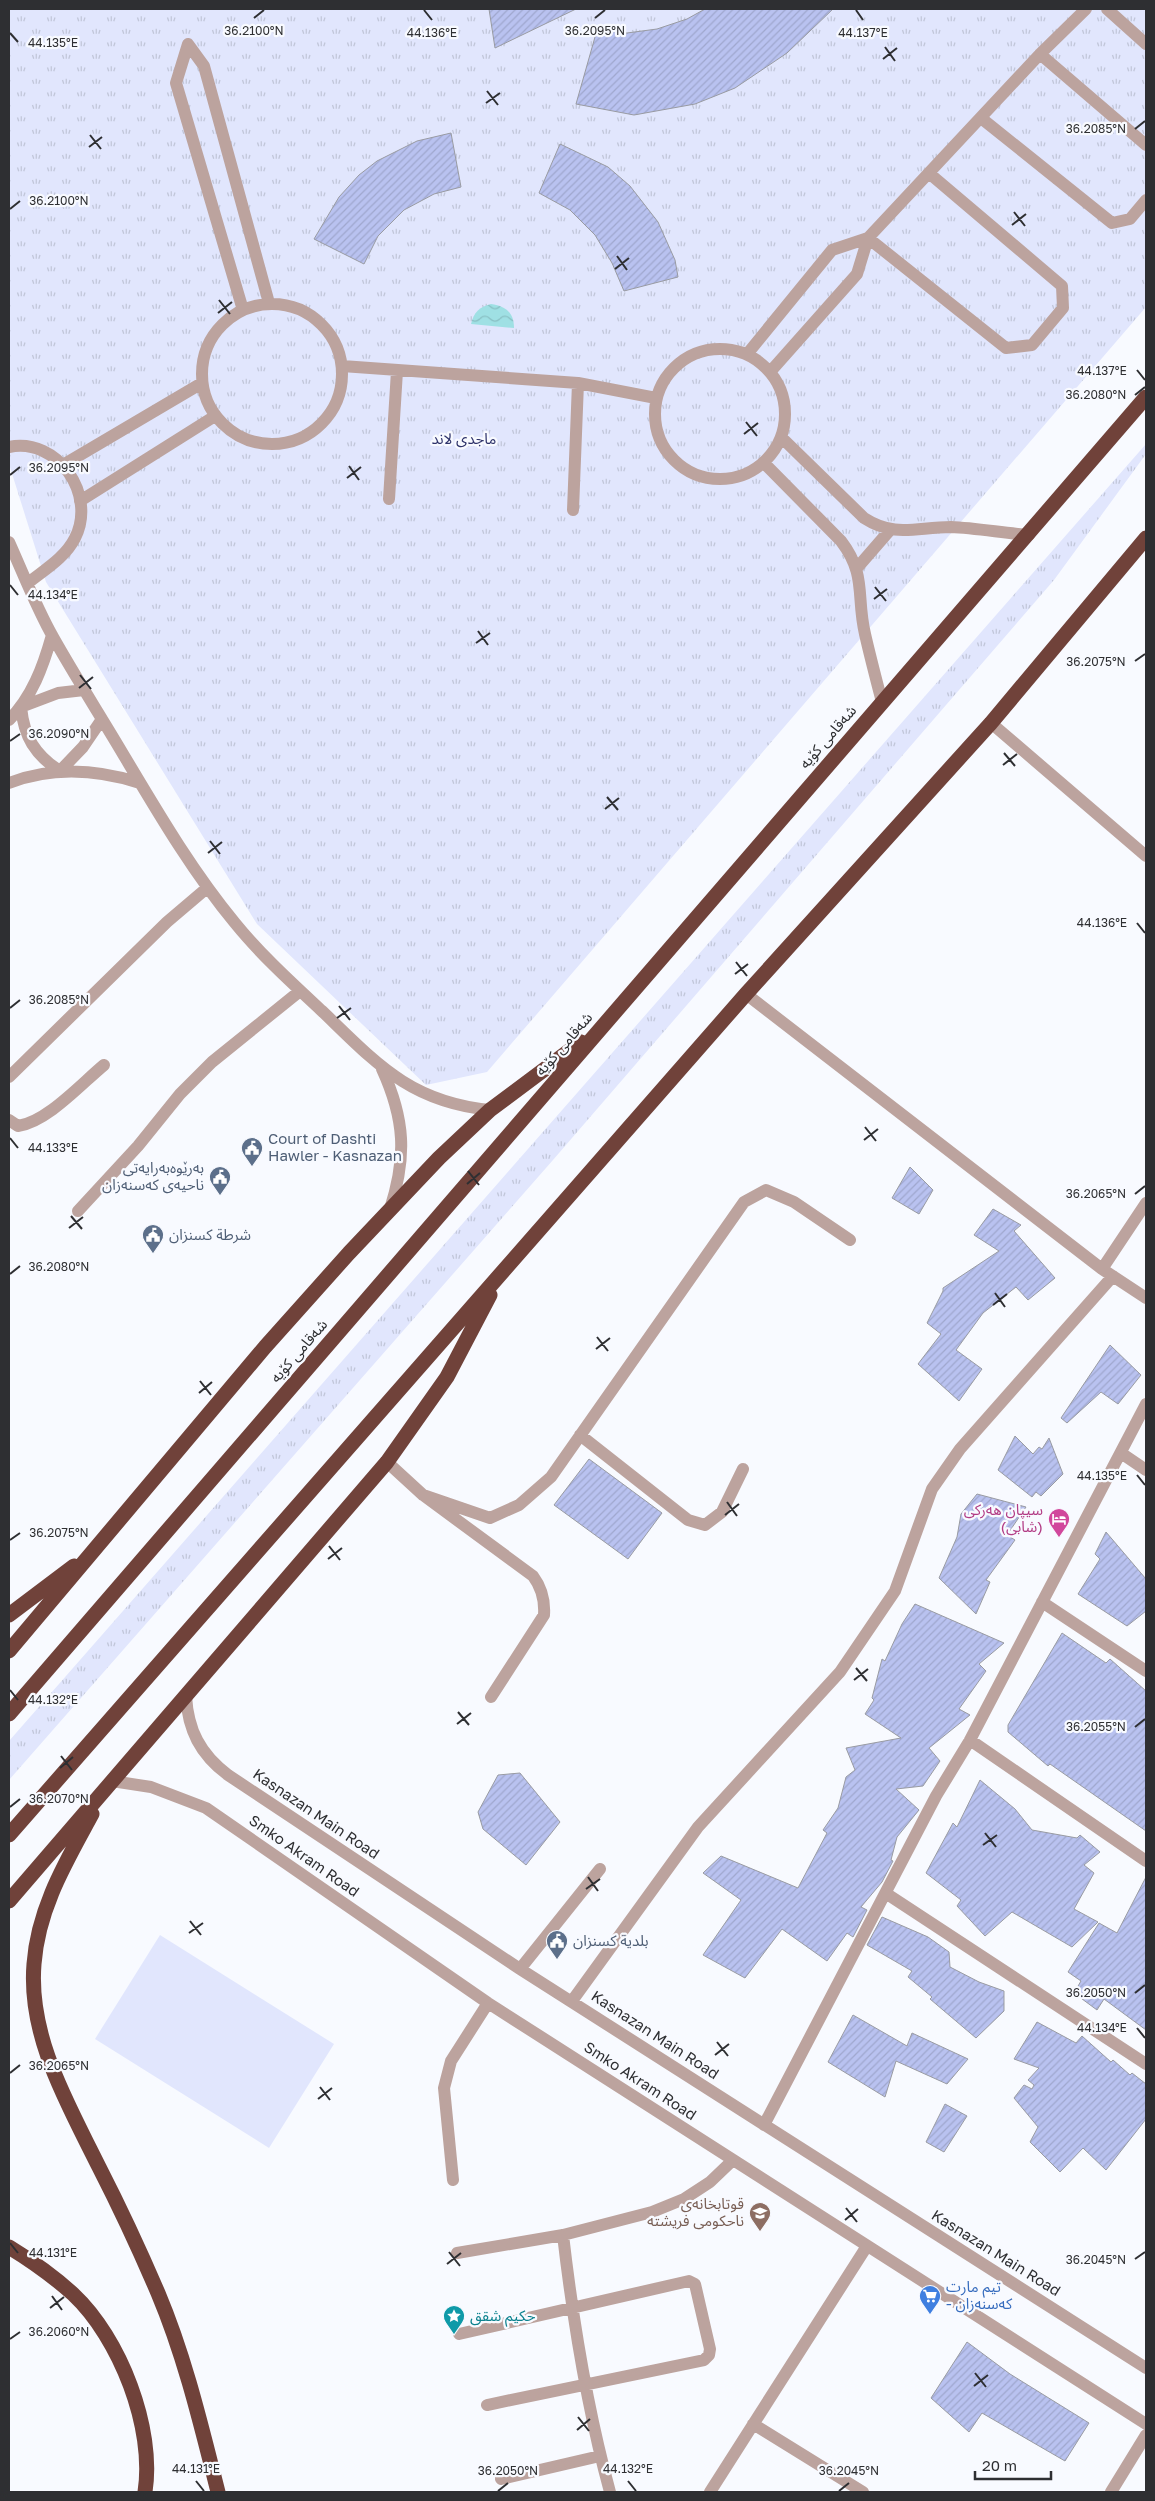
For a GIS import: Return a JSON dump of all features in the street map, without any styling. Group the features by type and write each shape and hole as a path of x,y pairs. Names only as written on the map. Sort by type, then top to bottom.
{"highway":[{"name":"شەقامی کۆیە","path":"9,1714 882,702 1029,535 1146,397"},
{"path":"9,1835 746,994 991,723 1146,538"},
{"path":"9,1651 264,1348 390,1209 439,1158 490,1110 605,1024"},
{"path":"9,1900 387,1462 447,1377 502,1272"},
{"path":"9,1615 97,1548"},
{"path":"108,1785 54,1885 44,1910 34,1965 34,1992 45,2049 55,2077 158,2294 176,2340 218,2492"},
{"path":"9,2247 44,2269 74,2296 100,2327 121,2362 136,2400 144,2441 145,2492"}],"street":[{"path":"770,372 857,274 868,238 930,174 1040,54 1086,9"},
{"path":"1107,9 1146,44"},
{"path":"243,310 176,83 188,44 204,66 269,304"},
{"path":"1040,54 1146,144"},
{"path":"981,118 1112,223 1130,219 1146,200"},
{"path":"868,238 1006,348 1032,345 1063,308 1062,286 930,174"},
{"path":"748,353 832,250 868,238"},
{"path":"269,304 290,306 308,313 324,326 336,345 342,366 341,389 332,410 317,428 297,440 274,444 251,441 230,431 215,416 206,399 202,383 203,361 210,340 224,322 243,310 269,304"},
{"path":"711,349 748,353 770,372 783,394 786,416 781,437 764,463 750,473 733,479 706,478 681,468 668,455 659,440 654,422 656,398 668,374 688,357 711,349"},
{"path":"342,366 578,383 656,398"},
{"path":"389,499 397,371"},
{"path":"63,465 202,383"},
{"path":"573,510 578,383"},
{"path":"80,501 215,416"},
{"path":"781,437 864,518 876,526 890,530 953,528 1029,535"},
{"path":"9,447 19,445 35,448 50,455 63,465 77,488 80,501 80,519 76,537 66,552 28,583"},
{"path":"764,463 841,541 857,568 863,626 882,702"},
{"path":"857,568 890,530"},
{"path":"9,542 52,635 160,819 207,888 236,925 300,991 380,1067 405,1084 432,1097 470,1108 490,1110"},
{"path":"9,720 21,708 40,673 52,635"},
{"path":"21,708 58,693 84,690"},
{"path":"21,708 28,738 41,757 60,771"},
{"path":"60,771 83,747 102,719"},
{"path":"991,723 1146,856"},
{"path":"9,783 28,776 60,771 90,771 140,782"},
{"path":"9,1077 167,922 207,888"},
{"path":"78,1211 138,1146 180,1094 212,1062 300,991"},
{"path":"746,994 1102,1269 1146,1298"},
{"path":"9,1120 18,1126 34,1121 49,1112 104,1065"},
{"path":"380,1067 398,1113 402,1137 401,1170 390,1209"},
{"path":"423,1495 490,1518 519,1505 551,1478 744,1202 766,1190 794,1202 850,1240"},
{"path":"1102,1269 1146,1203"},
{"path":"572,2001 698,1827 840,1672 895,1592 932,1488 960,1449 1113,1276"},
{"path":"764,2124 936,1796 970,1740 1146,1404"},
{"path":"580,1435 688,1520 705,1525 722,1512 743,1469"},
{"path":"1121,1453 1146,1470"},
{"path":"387,1462 423,1495 533,1576 543,1596 544,1615 491,1697"},
{"path":"1042,1602 1146,1671"},
{"name":"Kasnazan Main Road","path":"186,1696 187,1714 192,1732 201,1749 213,1763 520,1969 1146,2368"},
{"path":"970,1740 1146,1861"},
{"name":"Smko Akram Road","path":"108,1785 151,1787 206,1808 488,2002 1146,2424"},
{"path":"520,1969 600,1869"},
{"path":"886,1894 1146,2064"},
{"path":"453,2180 444,2088 451,2061 488,2002"},
{"path":"457,2253 563,2235 652,2212 684,2199 710,2182 733,2160"},
{"path":"563,2235 572,2308 600,2456 610,2492"},
{"path":"710,2492 867,2246"},
{"path":"459,2334 692,2282 695,2284 710,2349 709,2356 704,2360 487,2405"},
{"path":"753,2424 862,2492"},
{"path":"1110,2492 1146,2435"},
{"path":"501,2479 600,2456"}],"green space":[{"name":"ماجدی لاند","path":"9,9 1146,9 1146,307 487,1072 426,1085 257,924 46,582 9,464"},
{"path":"1146,444 1146,454 1054,580 553,1160 9,1780 9,1741"},
{"path":"160,1935 334,2044 269,2148 95,2039"}],"water":[{"path":"491,304 501,306 511,314 514,328 471,324 478,311"}],"building":[{"path":"489,9 576,9 495,48"},
{"path":"705,9 833,9 787,53 735,88 695,104 634,115 576,104 597,30 627,33 657,29 687,19"},
{"path":"451,133 461,187 434,194 404,210 378,236 364,264 314,239 339,197 359,175 377,161 417,141"},
{"path":"560,144 608,167 630,186 658,222 675,260 678,277 624,291 612,263 595,235 570,210 539,193"},
{"path":"910,1167 933,1190 919,1214 892,1198"},
{"path":"993,1209 1021,1225 1014,1231 1055,1278 1028,1300 1016,1287 983,1313 956,1350 982,1369 959,1401 918,1364 941,1334 927,1323 943,1288 999,1251 974,1235"},
{"path":"1110,1345 1141,1375 1118,1404 1101,1392 1067,1423 1061,1418"},
{"path":"1015,1436 1033,1454 1039,1447 1042,1449 1049,1438 1063,1474 1041,1496 1036,1492 1032,1497 998,1470"},
{"path":"589,1459 662,1513 628,1559 554,1505"},
{"path":"977,1494 1026,1507 1007,1535 1015,1540 986,1580 990,1582 976,1614 939,1578 957,1537 961,1514"},
{"path":"1106,1532 1146,1579 1146,1611 1127,1626 1078,1594 1100,1559 1095,1554"},
{"path":"915,1604 1004,1643 979,1664 986,1671 959,1709 970,1715 929,1748 940,1761 923,1786 896,1789 919,1810 897,1837 891,1860 893,1861 882,1882 861,1907 867,1910 853,1937 847,1933 827,1961 782,1929 745,1978 703,1955 741,1900 703,1873 721,1856 798,1888 827,1833 823,1830 838,1808 846,1777 855,1770 846,1748 901,1738 865,1714 874,1700 872,1698 882,1659 885,1661 902,1624"},
{"path":"1062,1633 1106,1663 1110,1659 1146,1691 1146,1831 1050,1764 1048,1766 1008,1732 1008,1725"},
{"path":"520,1773 560,1822 526,1865 483,1829 478,1812 498,1775"},
{"path":"980,1780 1015,1809 1032,1830 1077,1838 1080,1835 1100,1852 1084,1865 1094,1873 1074,1909 1098,1922 1072,1947 1012,1912 985,1936 957,1906 961,1900 926,1873 953,1823 957,1827"},
{"path":"1146,1877 1146,2030 1104,1999 1097,2010 1074,1993 1081,1981 1068,1972 1099,1923 1117,1933"},
{"path":"882,1917 928,1937 949,1952 950,1967 979,1982 1004,1991 1004,2011 976,2038 930,1999 932,1997 908,1977 912,1971 867,1945"},
{"path":"853,2015 907,2046 912,2033 968,2059 947,2084 896,2061 885,2097 828,2062"},
{"path":"1037,2022 1076,2043 1082,2036 1111,2062 1113,2060 1130,2075 1132,2073 1146,2084 1146,2119 1106,2170 1083,2148 1060,2172 1030,2142 1038,2127 1014,2098 1024,2085 1032,2089 1034,2085 1028,2080 1039,2068 1014,2059"},
{"path":"945,2104 967,2116 944,2152 926,2142"},
{"path":"967,2342 1010,2374 1089,2423 1065,2461 982,2413 969,2432 931,2398"}],"place":[{"name":"Court of Dashti Hawler - Kasnazan","path":"252,1167"},
{"name":"بەرێوەبەرایەتی ناحیەی کەسنەزان","path":"220,1196"},
{"name":"شرطة كسنزان","path":"153,1254"},
{"name":"سیپان هەرکی (شابی)","path":"1059,1538"},
{"name":"بلدية كسنزان","path":"557,1960"},
{"name":"قوتابخانەی ناحکومی فریشتە","path":"760,2232"},
{"name":"تیم مارت - کەسنەزان","path":"930,2315"},
{"name":"حكيم شقق","path":"454,2335"}]}
